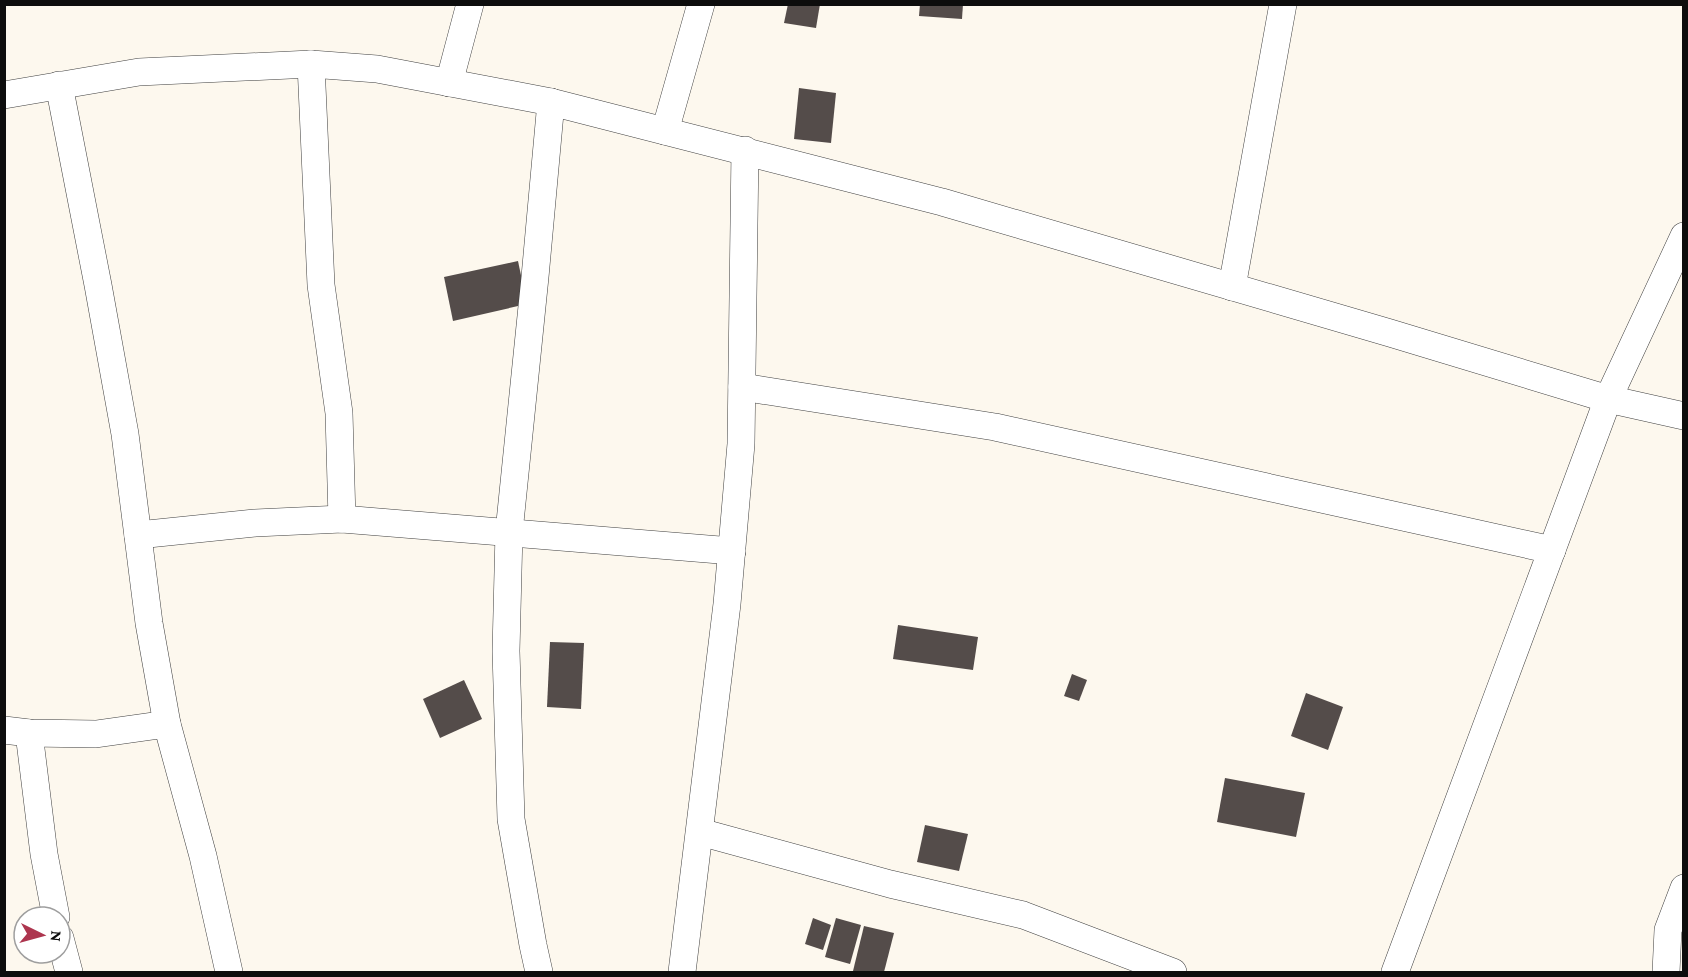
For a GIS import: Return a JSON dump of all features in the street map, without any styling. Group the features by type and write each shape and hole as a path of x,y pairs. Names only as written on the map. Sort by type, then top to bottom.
{"street":[{"path":"450,83 470,4"},
{"path":"665,130 701,4"},
{"path":"1232,287 1283,4"},
{"path":"311,64 321,285 339,413 342,519"},
{"path":"4,95 140,72 311,64 377,69 551,102 942,202 1608,399 1683,416"},
{"path":"59,86 123,423 149,623 167,723 202,856 229,972"},
{"path":"539,972 511,819 506,651 509,532 536,277 551,102"},
{"path":"682,972 727,604 741,444 745,150"},
{"path":"1395,972 1608,399 1683,236"},
{"path":"742,387 995,427 1552,550"},
{"path":"138,536 255,523 342,519 732,551"},
{"path":"54,905 16,732 96,734 167,723"},
{"path":"700,832 890,884 1023,915 1173,972"},
{"path":"1666,972 1668,930 1683,888"}],"building":[{"path":"788,4 820,4 816,28 784,23"},
{"path":"920,4 963,4 962,19 919,16"},
{"path":"799,88 836,93 831,143 794,139"},
{"path":"518,261 527,304 453,321 444,277"},
{"path":"898,625 978,637 973,670 893,659"},
{"path":"550,642 584,643 581,709 547,707"},
{"path":"1072,674 1087,680 1079,701 1064,696"},
{"path":"464,680 482,719 440,738 423,699"},
{"path":"1306,693 1343,707 1328,750 1291,736"},
{"path":"1225,778 1305,793 1296,837 1217,822"},
{"path":"925,825 968,834 959,871 917,862"},
{"path":"813,918 831,925 823,950 805,944"},
{"path":"836,918 861,925 850,964 825,957"},
{"path":"864,926 894,933 884,972 853,971"}]}
